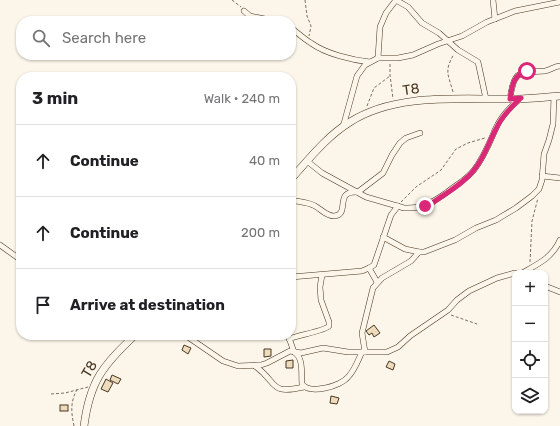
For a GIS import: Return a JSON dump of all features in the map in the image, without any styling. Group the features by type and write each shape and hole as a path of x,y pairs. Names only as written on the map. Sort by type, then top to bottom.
{"street":[{"path":"378,58 380,27 386,13 396,0 408,7 422,23 439,33 456,49 478,62 486,99"},
{"path":"493,0 495,19"},
{"path":"343,127 357,76 370,62 378,58 406,58 438,44 447,42 495,19 524,8 560,2"},
{"path":"244,11 250,16"},
{"path":"296,32 324,51 353,60 370,62"},
{"path":"510,99 513,82 520,74 527,71 546,71 555,66 560,66"},
{"path":"383,237 405,250 424,252 455,240 476,228 496,220 521,204 538,190 542,180 544,154 552,129 557,96"},
{"name":"T8","path":"296,174 343,127 365,114 394,105 417,101 510,99 557,96"},
{"path":"307,162 322,173 366,196 398,206 410,208 425,206 431,204 465,180 475,170 484,156 504,116 521,98"},
{"path":"296,201 310,204 328,215 335,216 340,214 346,195 352,192 358,192 383,173 400,143 406,138 420,133"},
{"path":"542,176 560,178"},
{"path":"296,276 362,271 373,267 391,215 398,206"},
{"path":"527,270 545,260 553,252 560,240"},
{"path":"0,245 16,256"},
{"path":"255,366 278,389 286,390 304,387 322,388 338,384 347,379 363,352 363,326 373,288 377,282 389,273 411,261 418,252"},
{"path":"369,268 377,282"},
{"path":"192,340 223,361 238,366 267,364 290,351 308,352 323,348 348,352 387,352 398,347 410,336 446,312 462,296 474,288 497,278 512,274"},
{"path":"296,335 328,328 329,326 328,317 323,305 321,294 322,275"},
{"path":"548,287 560,292"},
{"name":"T8","path":"84,426 89,398 99,375 130,340"},
{"path":"289,340 294,352 300,360 302,384 304,387"}],"path":[{"path":"232,0 244,11"},
{"path":"305,0 307,16 311,26 307,40"},
{"path":"455,99 447,71 448,64 456,49"},
{"path":"390,58 390,76 394,105"},
{"path":"365,114 374,88 390,76"},
{"path":"398,206 416,187 441,170 456,149 494,134"},
{"path":"530,268 532,221 537,203 538,190"},
{"path":"446,312 477,324"},
{"path":"51,394 65,393 79,388 94,386"},
{"path":"74,426 71,412 73,398 79,388"}],"building":[{"path":"374,325 380,333 374,337 372,333 369,335 366,331"},
{"path":"184,345 191,348 188,354 182,350"},
{"path":"264,349 271,349 271,356 264,357"},
{"path":"293,360 293,368 286,368 286,361"},
{"path":"389,361 395,364 393,370 386,367"},
{"path":"112,375 121,379 118,384 110,380"},
{"path":"106,379 113,383 108,392 101,389"},
{"path":"331,396 339,398 337,404 330,403"},
{"path":"60,405 68,405 68,411 60,411"}],"route":[{"path":"425,206 431,204 460,184 475,170 488,148 495,129 500,121 512,106 521,98 510,99 511,89 515,78 522,72 527,71"}]}
